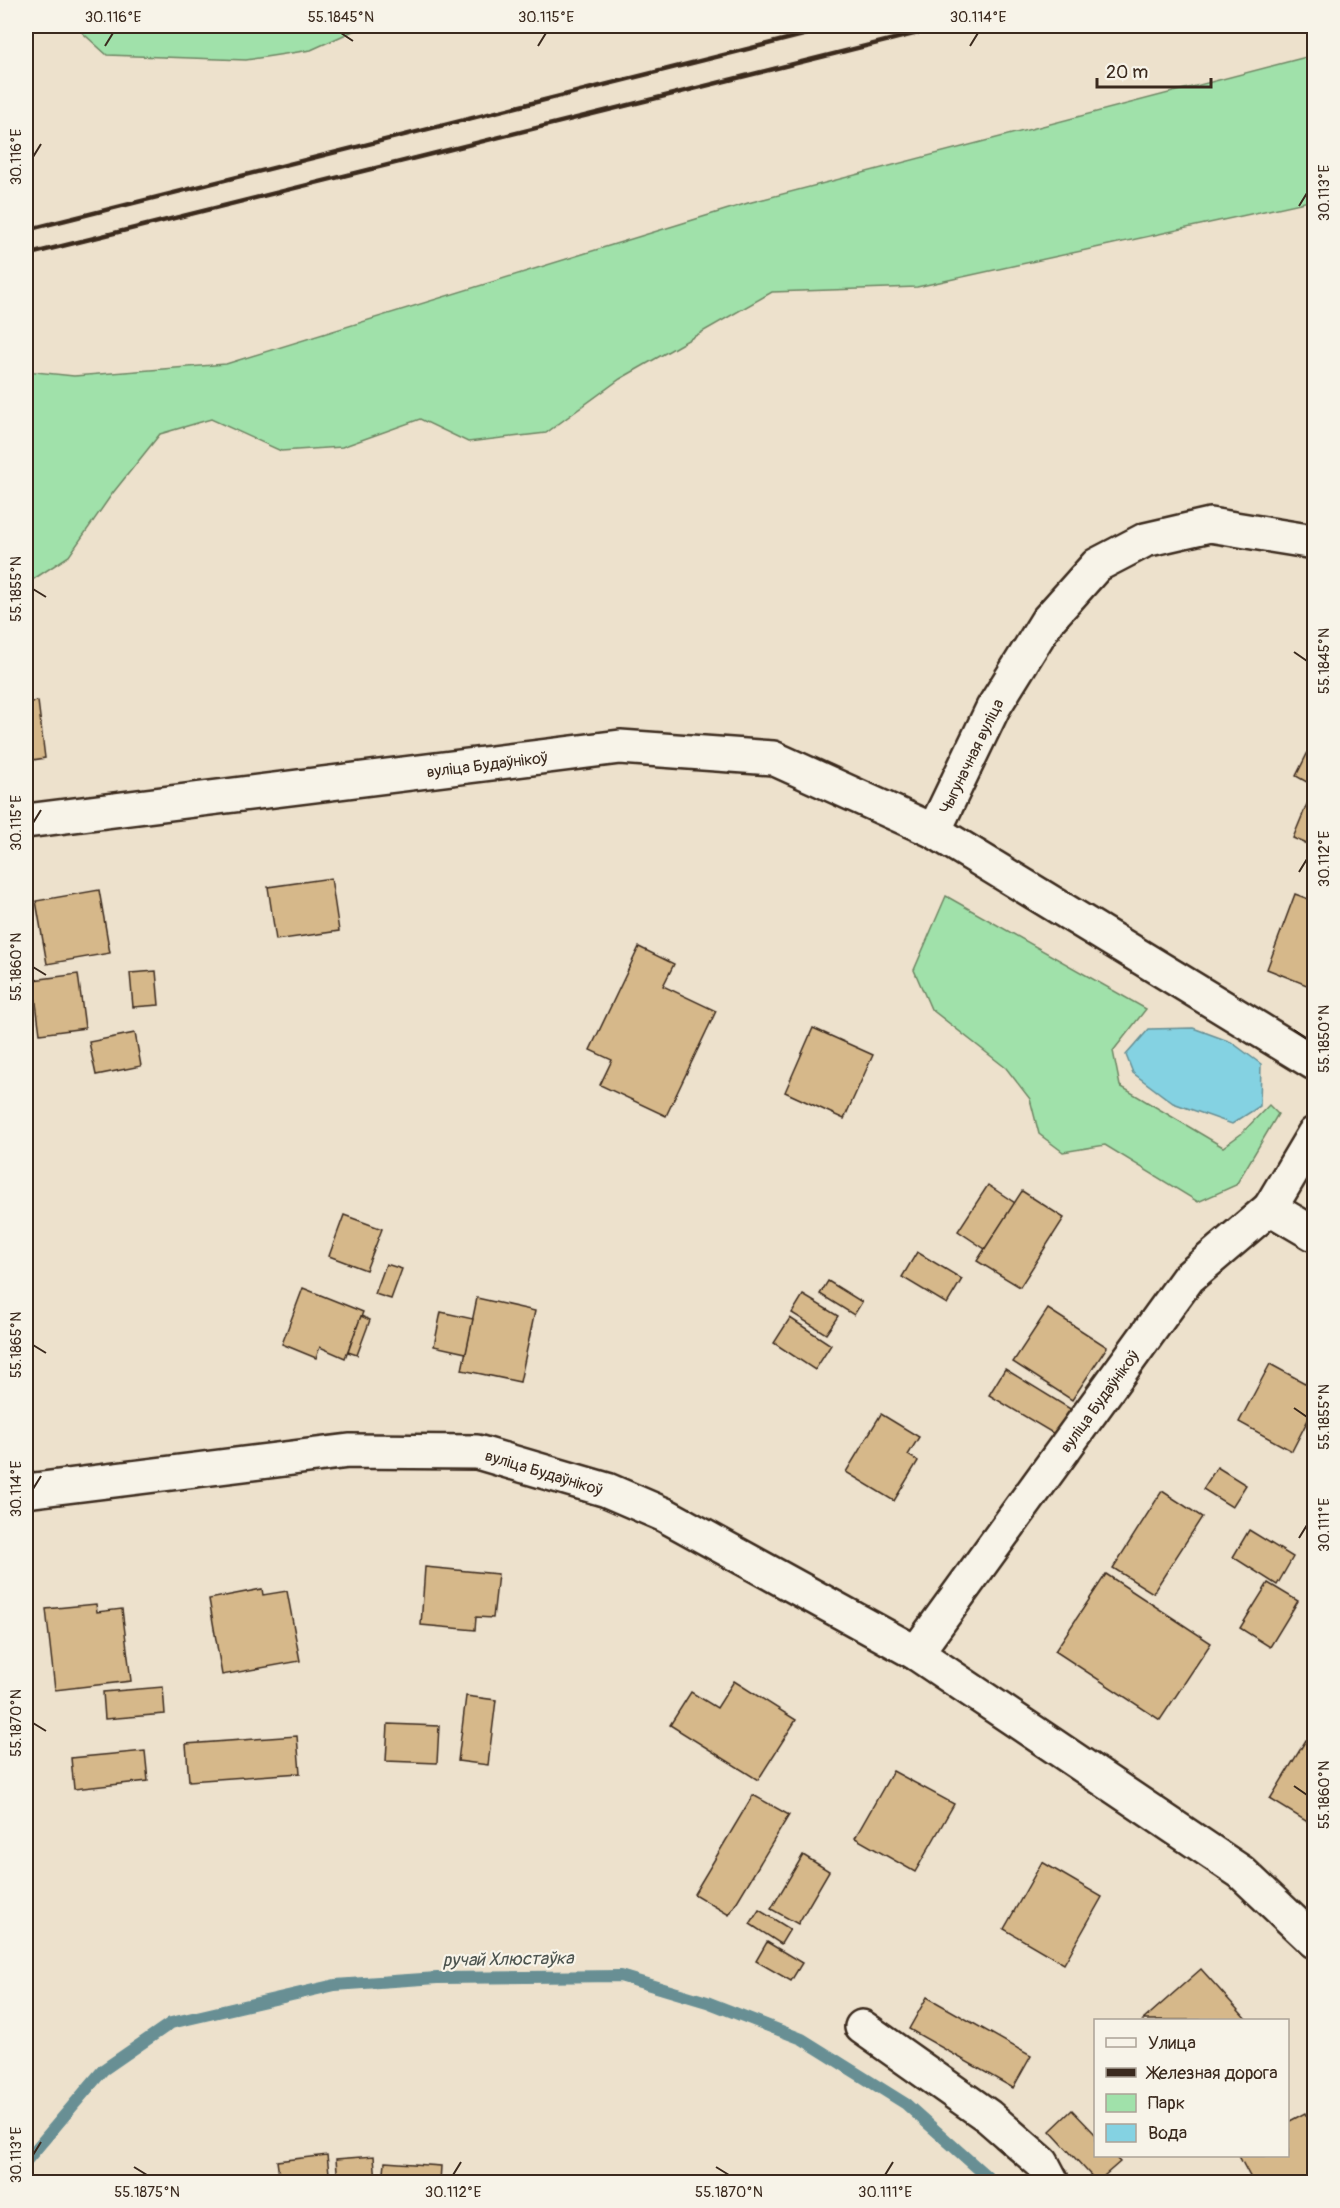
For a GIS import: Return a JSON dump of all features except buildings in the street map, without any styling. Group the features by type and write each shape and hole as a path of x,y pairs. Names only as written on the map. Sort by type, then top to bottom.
{"street":[{"name":"Чыгуначная вуліца","path":"1314,542 1210,525 1144,540 1097,565 1047,621 993,708 934,831 1314,1063"},
{"name":"вуліца Будаўнікоў","path":"26,821 620,747 773,758 934,831"},
{"name":"вуліца Будаўнікоў","path":"916,1653 1188,1278 1270,1208 1314,1134"},
{"path":"1270,1208 1314,1234"},
{"name":"вуліца Будаўнікоў","path":"26,1491 349,1451 477,1452 607,1490 664,1515 916,1653 1241,1872 1314,1941"},
{"path":"862,2027 988,2116 1042,2163 1052,2182"}],"green space":[{"path":"75,26 364,26 311,50 246,60 107,55"},
{"path":"1314,55 1314,200 917,287 772,292 620,379 546,433 468,442 420,419 342,447 281,451 211,419 160,434 112,494 69,556 26,584 26,371 74,376 226,364 748,203"},
{"path":"946,896 1146,1009 1113,1051 1120,1086 1223,1147 1241,1134 1269,1105 1278,1114 1236,1185 1198,1202 1105,1145 1063,1152 1039,1134 1030,1099 1006,1068 931,1009 914,970"}],"water":[{"path":"1193,1028 1231,1042 1261,1064 1260,1106 1232,1124 1173,1103 1133,1073 1126,1055 1149,1029"}],"waterway":[{"name":"ручай Хлюстаўка","path":"26,2161 103,2070 171,2023 335,1985 437,1978 620,1976 707,2002 802,2039 906,2104 993,2182"}],"railway":[{"path":"26,230 839,26"},
{"path":"26,255 946,26"}]}
